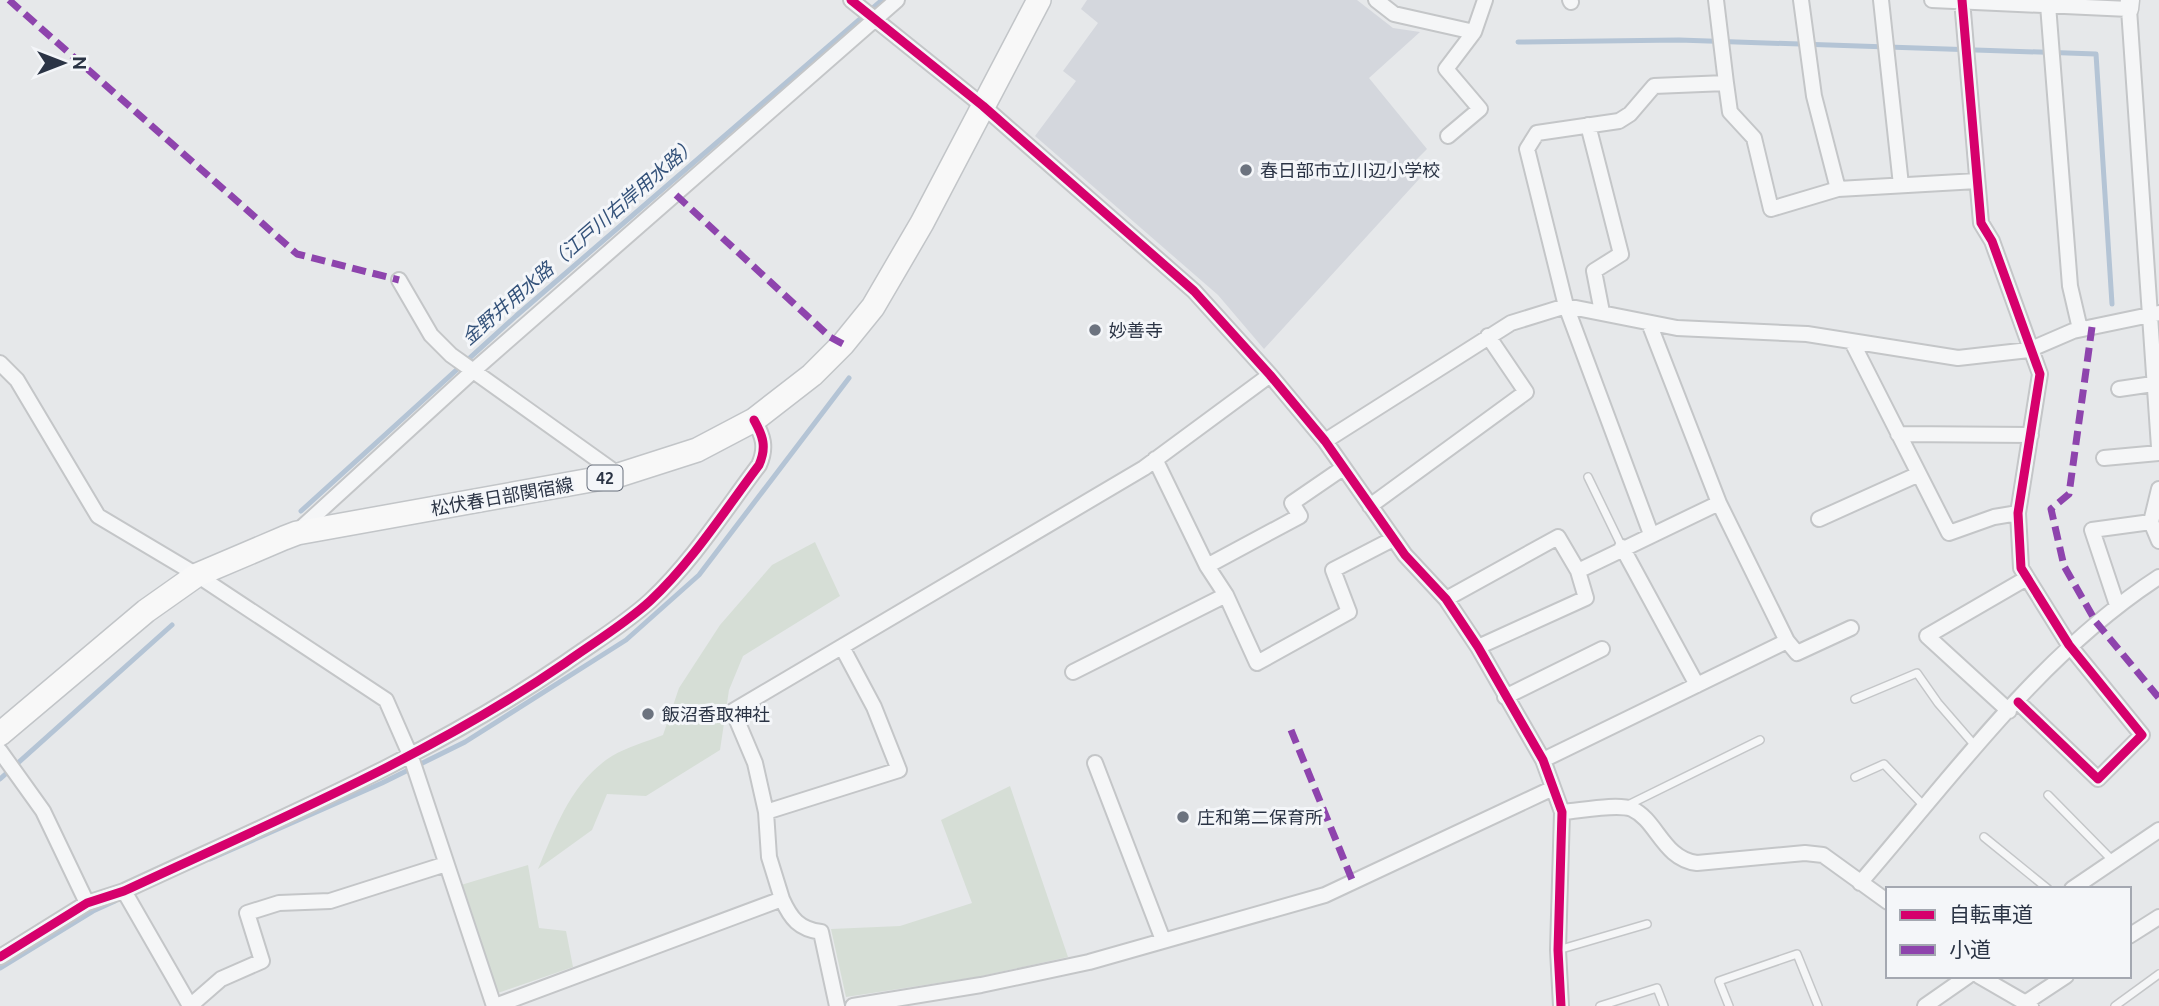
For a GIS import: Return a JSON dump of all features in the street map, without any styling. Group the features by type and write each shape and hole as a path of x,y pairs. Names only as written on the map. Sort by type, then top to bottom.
{"main road":[{"name":"松伏春日部関宿線","path":"0,734 146,611 197,575 297,533 620,475 697,450 754,420 812,375 843,344 873,307 1040,0"}],"street":[{"path":"297,533 473,371 897,0"},
{"path":"1376,0 1395,14 1474,33"},
{"path":"1448,136 1480,109 1446,69 1474,33 1485,0"},
{"path":"1716,0 1730,112 1754,138 1771,209 1838,189 1977,181"},
{"path":"1801,0 1814,96 1838,189"},
{"path":"1881,0 1900,185"},
{"path":"1932,0 2048,5 2129,4 2155,314 2153,384 2159,447"},
{"path":"1962,1 1981,223 1992,241 2029,350 2040,374 2018,513 2021,568 2069,645 2142,734 2098,779 1927,636 2027,578"},
{"path":"854,3 983,106 1194,291 1325,441 1393,539 1446,599 1478,647 1504,697 1543,760 1551,789 1562,813 1558,950 1561,1006"},
{"path":"2048,5 2070,286 2080,329"},
{"path":"1651,534 1566,306 1527,149 1537,134 1619,121 1630,114 1654,86 1726,83"},
{"path":"1588,125 1621,254 1594,271 1602,312"},
{"path":"399,280 431,335 451,355 620,475"},
{"path":"1325,441 1511,323 1566,306 1677,328 1807,334 1958,358 2029,350 2080,329 2155,314"},
{"path":"1649,323 1719,503 1787,641 1797,653 1851,628"},
{"path":"1370,506 1526,392 1488,336"},
{"path":"1852,342 1949,533 1994,517 2018,513"},
{"path":"0,363 17,380 99,516 197,575 386,700 411,757 494,1006 782,899"},
{"path":"837,1006 821,932 805,930 790,917 782,899 769,857 766,812 755,763 733,710 1155,459 1270,375"},
{"path":"2119,389 2153,384"},
{"path":"0,957 86,904 124,891 411,757 518,695 650,601 698,545 759,465 765,452 762,435 754,420"},
{"path":"1898,434 2031,435"},
{"path":"2104,458 2159,453"},
{"path":"1155,459 1208,566 1226,595 1257,663 1349,612 1333,570 1393,539"},
{"path":"1208,566 1300,516 1292,503 1343,468"},
{"path":"1819,519 1919,474"},
{"path":"2159,489 2151,522 2159,541"},
{"path":"1578,571 1622,547 1719,503"},
{"path":"2117,605 2092,530 2151,522"},
{"path":"1446,599 1558,537 1578,571 1586,598 1478,647"},
{"path":"1622,547 1697,685"},
{"path":"1860,883 2069,645 2117,605 2159,577"},
{"path":"1073,672 1226,595"},
{"path":"1543,760 1787,641"},
{"path":"766,812 899,770 874,707 842,647"},
{"path":"1504,697 1602,649"},
{"path":"4,755 43,811 86,904"},
{"path":"1095,763 1163,940"},
{"path":"853,1006 995,982 1089,961 1325,895 1551,789"},
{"path":"1562,813 1622,807 1634,810 1682,862 1805,853 1823,855 1886,901"},
{"path":"2074,887 2159,830"},
{"path":"124,891 190,1005 221,979 262,961 247,913 279,903 331,901 446,864"},
{"path":"2131,935 2159,917"},
{"path":"1925,1006 1965,978"},
{"path":"1982,978 2028,1004 2063,978"}],"lane":[{"path":"1588,477 1622,547"},
{"path":"1855,699 1917,673 1938,703 1978,748"},
{"path":"1622,807 1760,740"},
{"path":"1855,777 1884,764 1926,808"},
{"path":"2048,795 2113,861"},
{"path":"1984,837 2046,887"},
{"path":"1558,950 1647,925"},
{"path":"1730,1006 1719,981 1797,954 1818,1006"},
{"path":"2115,1006 2159,974"},
{"path":"1600,1006 1657,988 1664,1006"}],"shaded area":[{"name":"春日部市立川辺小学校","path":"1087,0 1357,0 1393,28 1420,32 1369,78 1427,149 1414,162 1421,177 1264,349 1218,295 1035,136 1076,81 1063,71 1098,23 1081,9"},
{"path":"815,542 840,596 743,656 729,690 720,750 646,796 607,794 592,830 538,869 566,806 586,779 612,756 663,735 679,688 720,625 772,565"},
{"path":"1010,786 1068,957 977,977 846,997 831,929 900,926 972,903 941,820"},
{"path":"528,865 539,928 566,931 573,967 498,993 461,885"}],"waterway":[{"name":"金野井用水路（江戸川右岸用水路）","path":"301,511 516,316 882,0"},
{"path":"1518,42 1679,40 2096,54 2112,304"},
{"path":"210,859 382,783 465,742 626,640 699,575 849,378"},
{"name":"金野井用水路（江戸川右岸用水路）","path":"0,779 172,625"},
{"path":"0,968 93,911 115,901"}],"marked path":[{"path":"9,0 297,254 399,280"},
{"path":"676,195 830,337 843,344"},
{"path":"2092,327 2069,494 2051,509 2064,566 2096,622 2159,698"},
{"path":"1291,730 1353,882"}],"cycle path":[{"path":"851,0 983,106 1194,291 1325,441 1405,555 1446,599 1478,647 1543,760 1562,812 1558,950 1561,1006"},
{"path":"1962,0 1981,223 1992,241 2040,374 2018,513 2021,568 2069,645 2142,735 2098,779 2018,702"},
{"path":"0,957 87,903 124,891 405,758 513,697 620,625 650,601 680,570 759,465 763,442 754,420"}],"place":[{"name":"春日部市立川辺小学校","path":"1246,170"},
{"name":"妙善寺","path":"1095,330"},
{"name":"飯沼香取神社","path":"648,714"},
{"name":"庄和第二保育所","path":"1183,817"}]}
